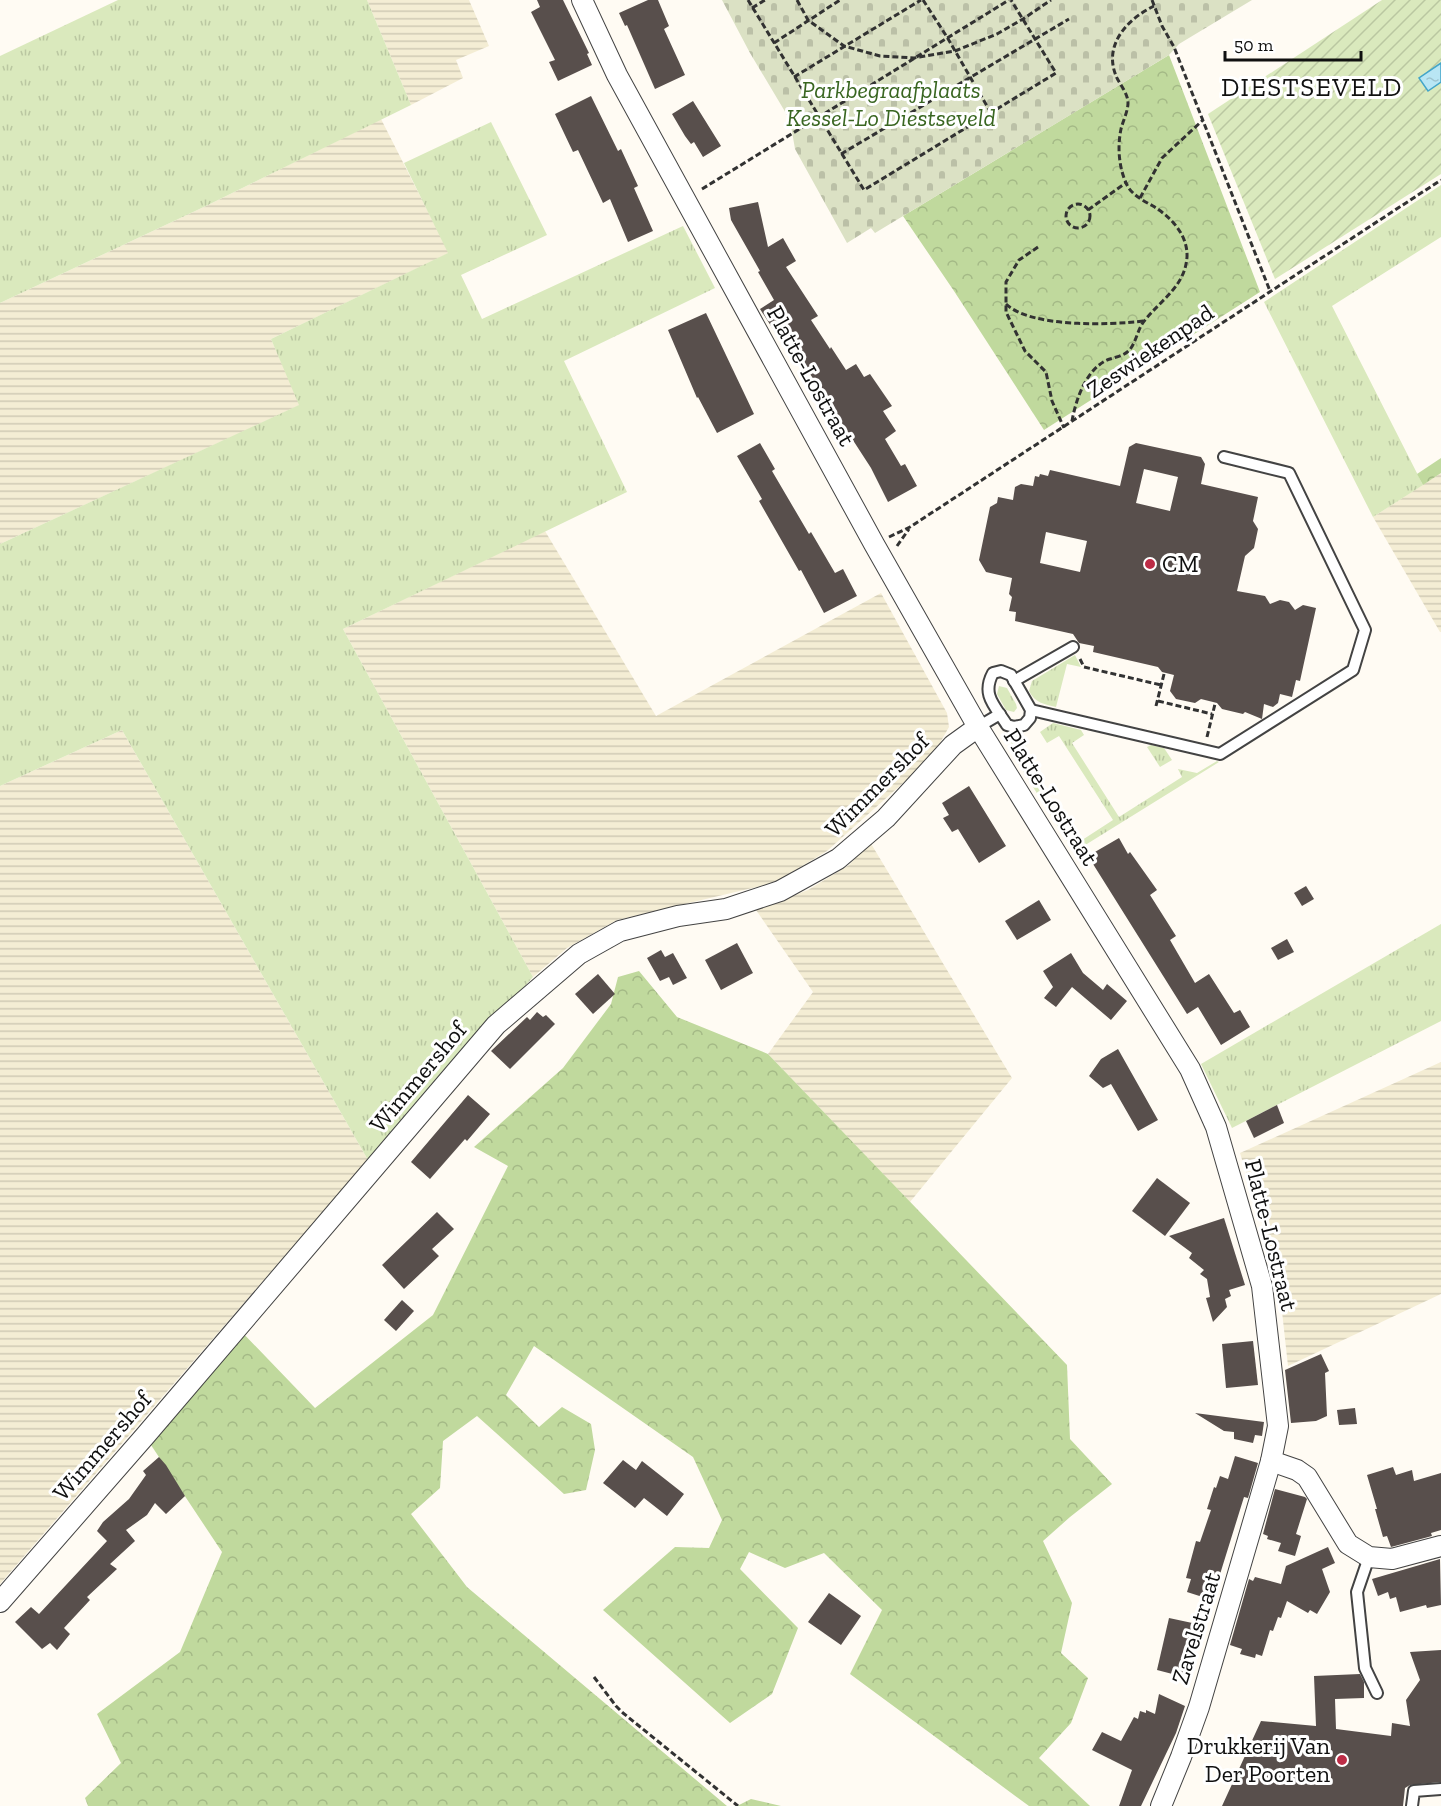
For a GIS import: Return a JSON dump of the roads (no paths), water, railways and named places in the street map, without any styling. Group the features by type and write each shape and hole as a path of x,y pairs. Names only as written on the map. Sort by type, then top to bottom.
{"street":[{"name":"Platte-Lostraat","path":"582,0 618,75 874,544 978,728 1190,1069 1216,1127 1262,1286 1278,1426 1272,1461"},
{"name":"Wimmershof","path":"0,1602 496,1025 527,997 579,954 620,931 678,916 726,909 780,891 838,859 886,818 953,746 978,728"},
{"path":"1272,1461 1297,1470 1307,1477 1348,1544 1369,1557 1392,1559 1441,1546"},
{"name":"Zavelstraat","path":"1161,1806 1199,1707 1272,1461"}],"lane":[{"path":"1031,711 1220,754 1353,670 1365,630 1289,472 1224,457"},
{"path":"1014,681 1073,647"},
{"path":"1001,671 1011,675 1031,711 1030,718 1024,725 1014,727 1007,725 986,692 993,674 1001,671"},
{"path":"978,728 1000,714"},
{"path":"1369,1557 1358,1592 1365,1668 1377,1693"},
{"path":"1412,1806 1414,1791 1441,1789"}],"water":[{"path":"1441,63 1441,82 1428,91 1419,78"}],"place":[{"name":"CM","path":"1150,564"},
{"name":"Drukkerij Van Der Poorten","path":"1342,1760"}],"district":[{"name":"DIESTSEVELD","path":"1312,87"}],"park label":[{"name":"Parkbegraafplaats Kessel-Lo Diestseveld","path":"891,104"}]}
